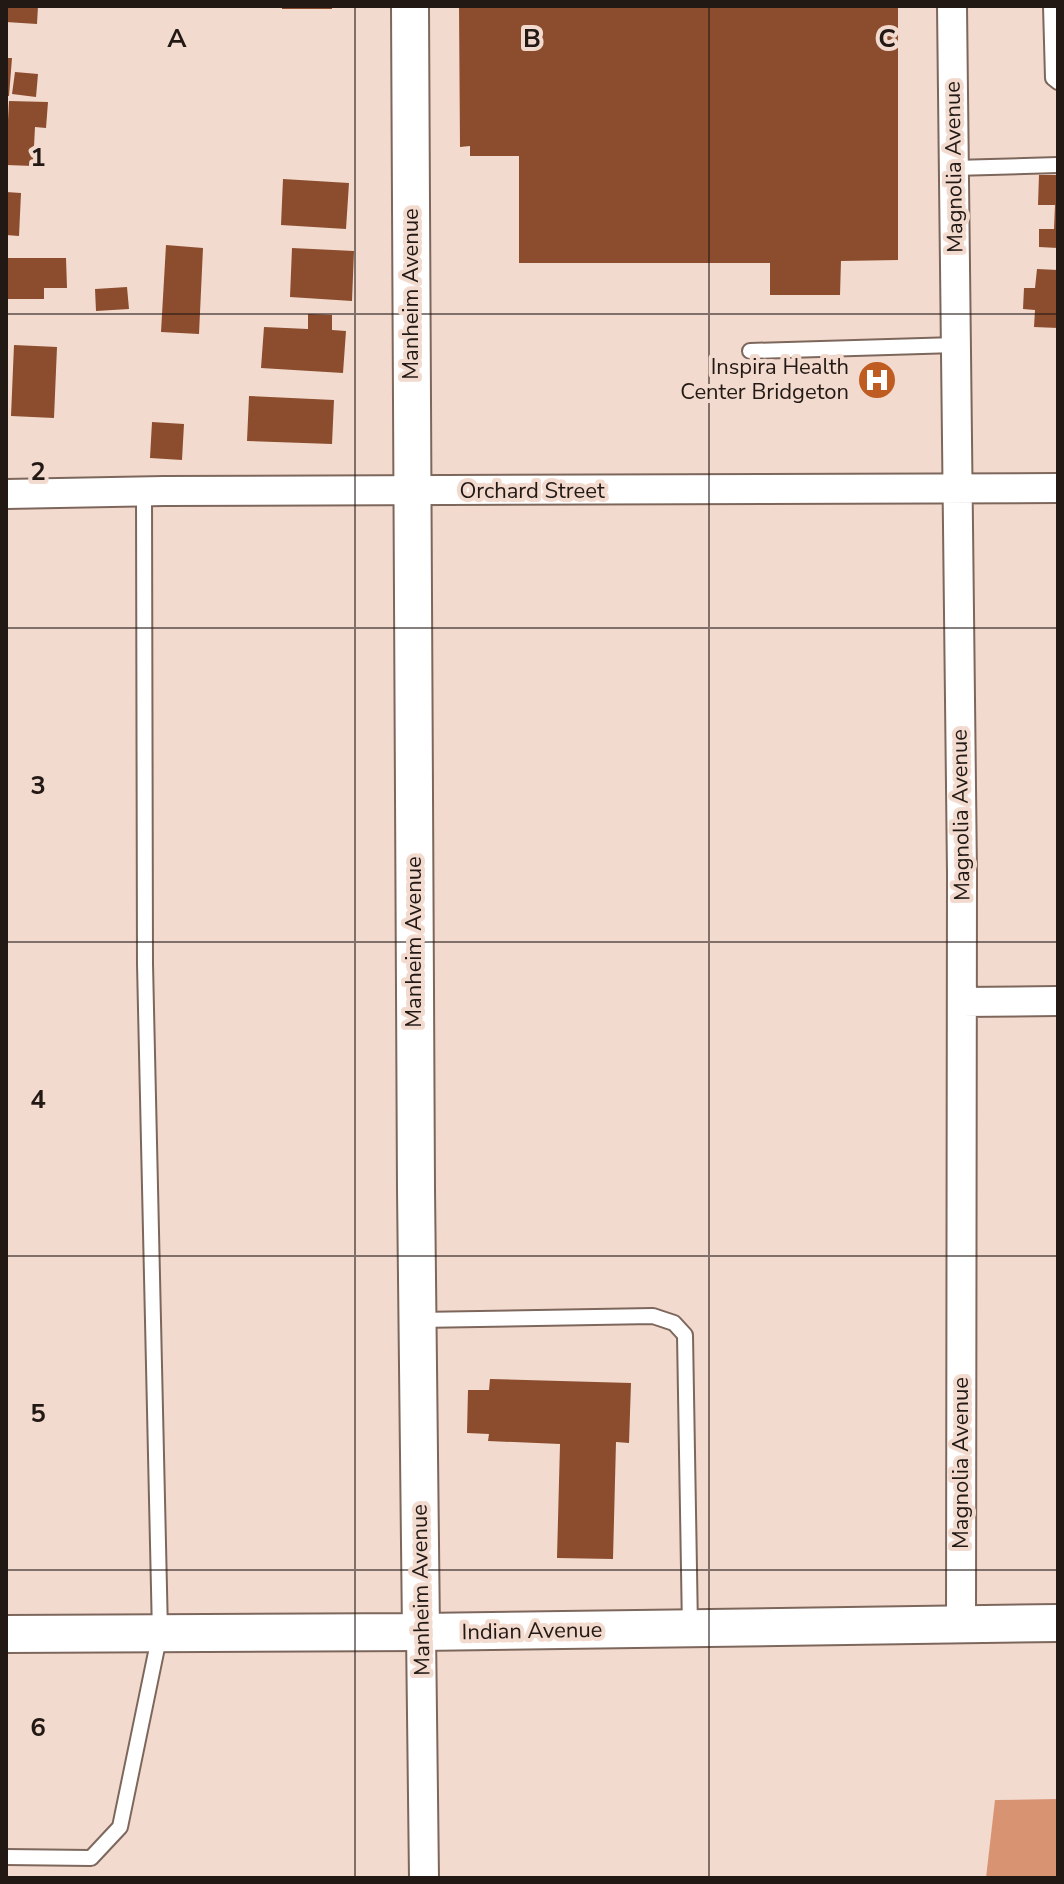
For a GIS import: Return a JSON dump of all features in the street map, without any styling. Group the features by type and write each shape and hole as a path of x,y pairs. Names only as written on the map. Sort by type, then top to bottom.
{"street":[{"name":"Manheim Avenue","path":"410,6 417,1320 424,1878"},
{"name":"Magnolia Avenue","path":"952,6 962,1002 961,1625"},
{"name":"Orchard Street","path":"6,494 1058,488"},
{"path":"962,1002 1058,1001"},
{"name":"Indian Avenue","path":"6,1634 1058,1623"}],"lane":[{"path":"1051,6 1053,78 1058,82"},
{"path":"954,168 1058,165"},
{"path":"750,351 956,345"},
{"path":"6,1857 91,1858 120,1827 160,1633 145,964 144,492"},
{"path":"417,1320 653,1316 674,1323 685,1335 690,1628"}],"shaded area":[{"path":"1058,1799 1058,1878 986,1878 995,1800"}],"building":[{"path":"6,6 38,6 37,24 6,22"},
{"path":"282,6 332,6 332,9 282,9"},
{"path":"459,6 898,6 898,260 841,261 840,295 770,295 770,263 519,263 519,156 470,156 470,146 460,147"},
{"path":"6,58 12,58 9,96 6,96"},
{"path":"15,72 38,74 36,97 12,94"},
{"path":"9,101 48,102 46,128 35,127 33,166 6,165"},
{"path":"1039,175 1058,175 1058,248 1039,247 1039,229 1054,229 1055,205 1038,205"},
{"path":"283,179 349,183 346,229 281,225"},
{"path":"6,192 21,193 19,236 6,235"},
{"path":"166,245 203,248 199,334 161,332"},
{"path":"292,248 354,251 352,301 290,297"},
{"path":"6,258 66,258 67,288 44,288 44,299 6,299"},
{"path":"1037,269 1058,270 1058,328 1034,327 1035,310 1023,309 1024,288 1035,288"},
{"path":"127,287 129,309 96,311 95,289"},
{"path":"308,314 332,315 332,330 346,331 343,373 261,368 264,327 308,329"},
{"path":"14,345 57,347 54,418 11,416"},
{"path":"249,396 334,400 332,444 247,441"},
{"path":"152,422 184,424 182,460 150,458"},
{"path":"490,1379 631,1383 629,1443 616,1442 613,1559 557,1558 560,1444 488,1441 489,1434 467,1433 468,1390 489,1390"}],"place":[{"name":"Inspira Health Center Bridgeton","path":"877,380"}]}
